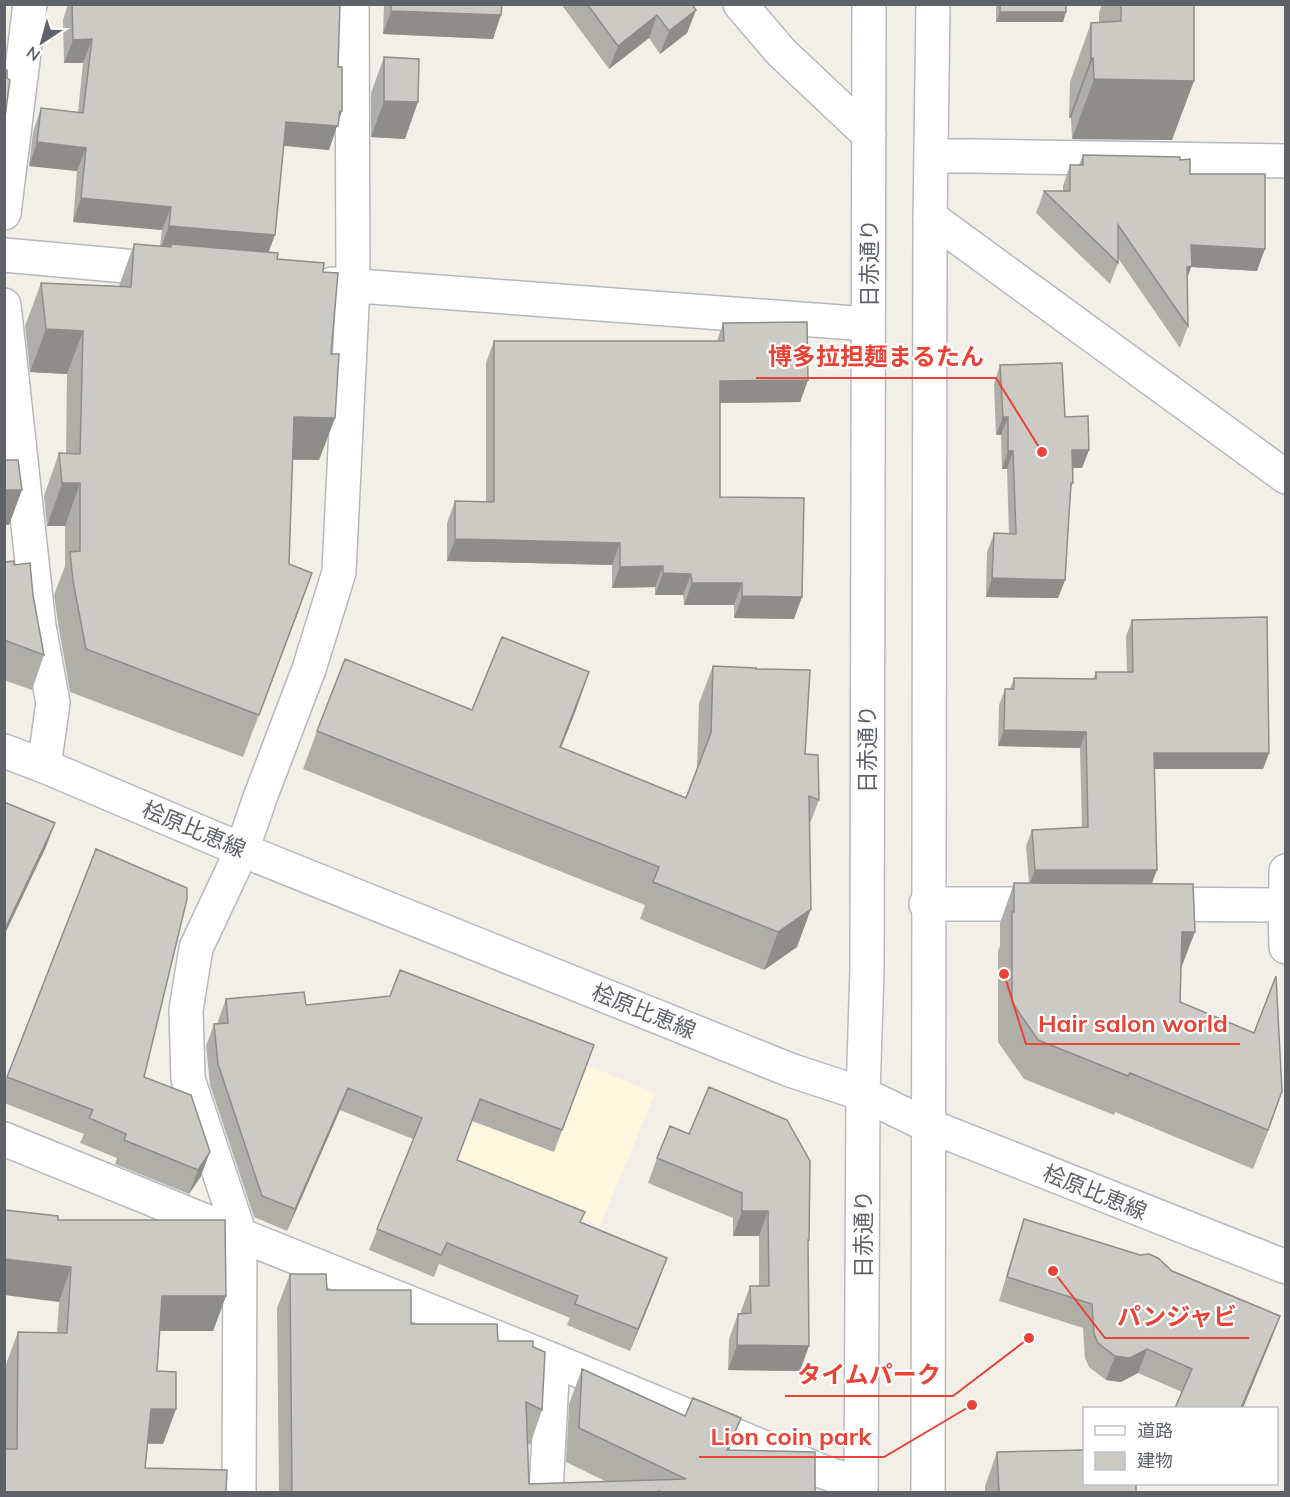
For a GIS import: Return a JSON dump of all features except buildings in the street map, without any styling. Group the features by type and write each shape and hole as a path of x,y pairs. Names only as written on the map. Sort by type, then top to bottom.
{"street":[{"path":"4,213 30,4"},
{"path":"239,1492 240,1236 188,1079 186,1010 196,948 242,850 309,669 339,572 352,285 352,4"},
{"path":"740,4 781,52 869,135"},
{"name":"日赤通り","path":"861,1489 863,1094 867,970 870,4"},
{"path":"928,1492 926,904 933,4"},
{"path":"932,156 1286,160"},
{"path":"930,217 1286,477"},
{"path":"4,255 202,272"},
{"path":"306,281 868,324"},
{"path":"4,305 39,626 53,703 44,766"},
{"name":"桧原比恵線","path":"4,751 242,850 790,1070 863,1094 927,1125 1286,1267"},
{"path":"1286,871 1286,947"},
{"path":"926,904 1083,904"},
{"path":"1119,904 1285,905"},
{"path":"4,1139 240,1236 553,1360 861,1489"},
{"path":"546,1492 553,1360"}],"shaded area":[{"path":"469,1017 655,1093 600,1226 415,1150"}],"place":[{"name":"博多拉担麺まるたん","path":"1042,452"},
{"name":"Hair salon world","path":"1004,974"},
{"name":"パンジャビ","path":"1053,1271"},
{"name":"タイムパーク","path":"1029,1338"},
{"name":"Lion coin park","path":"972,1405"}]}
